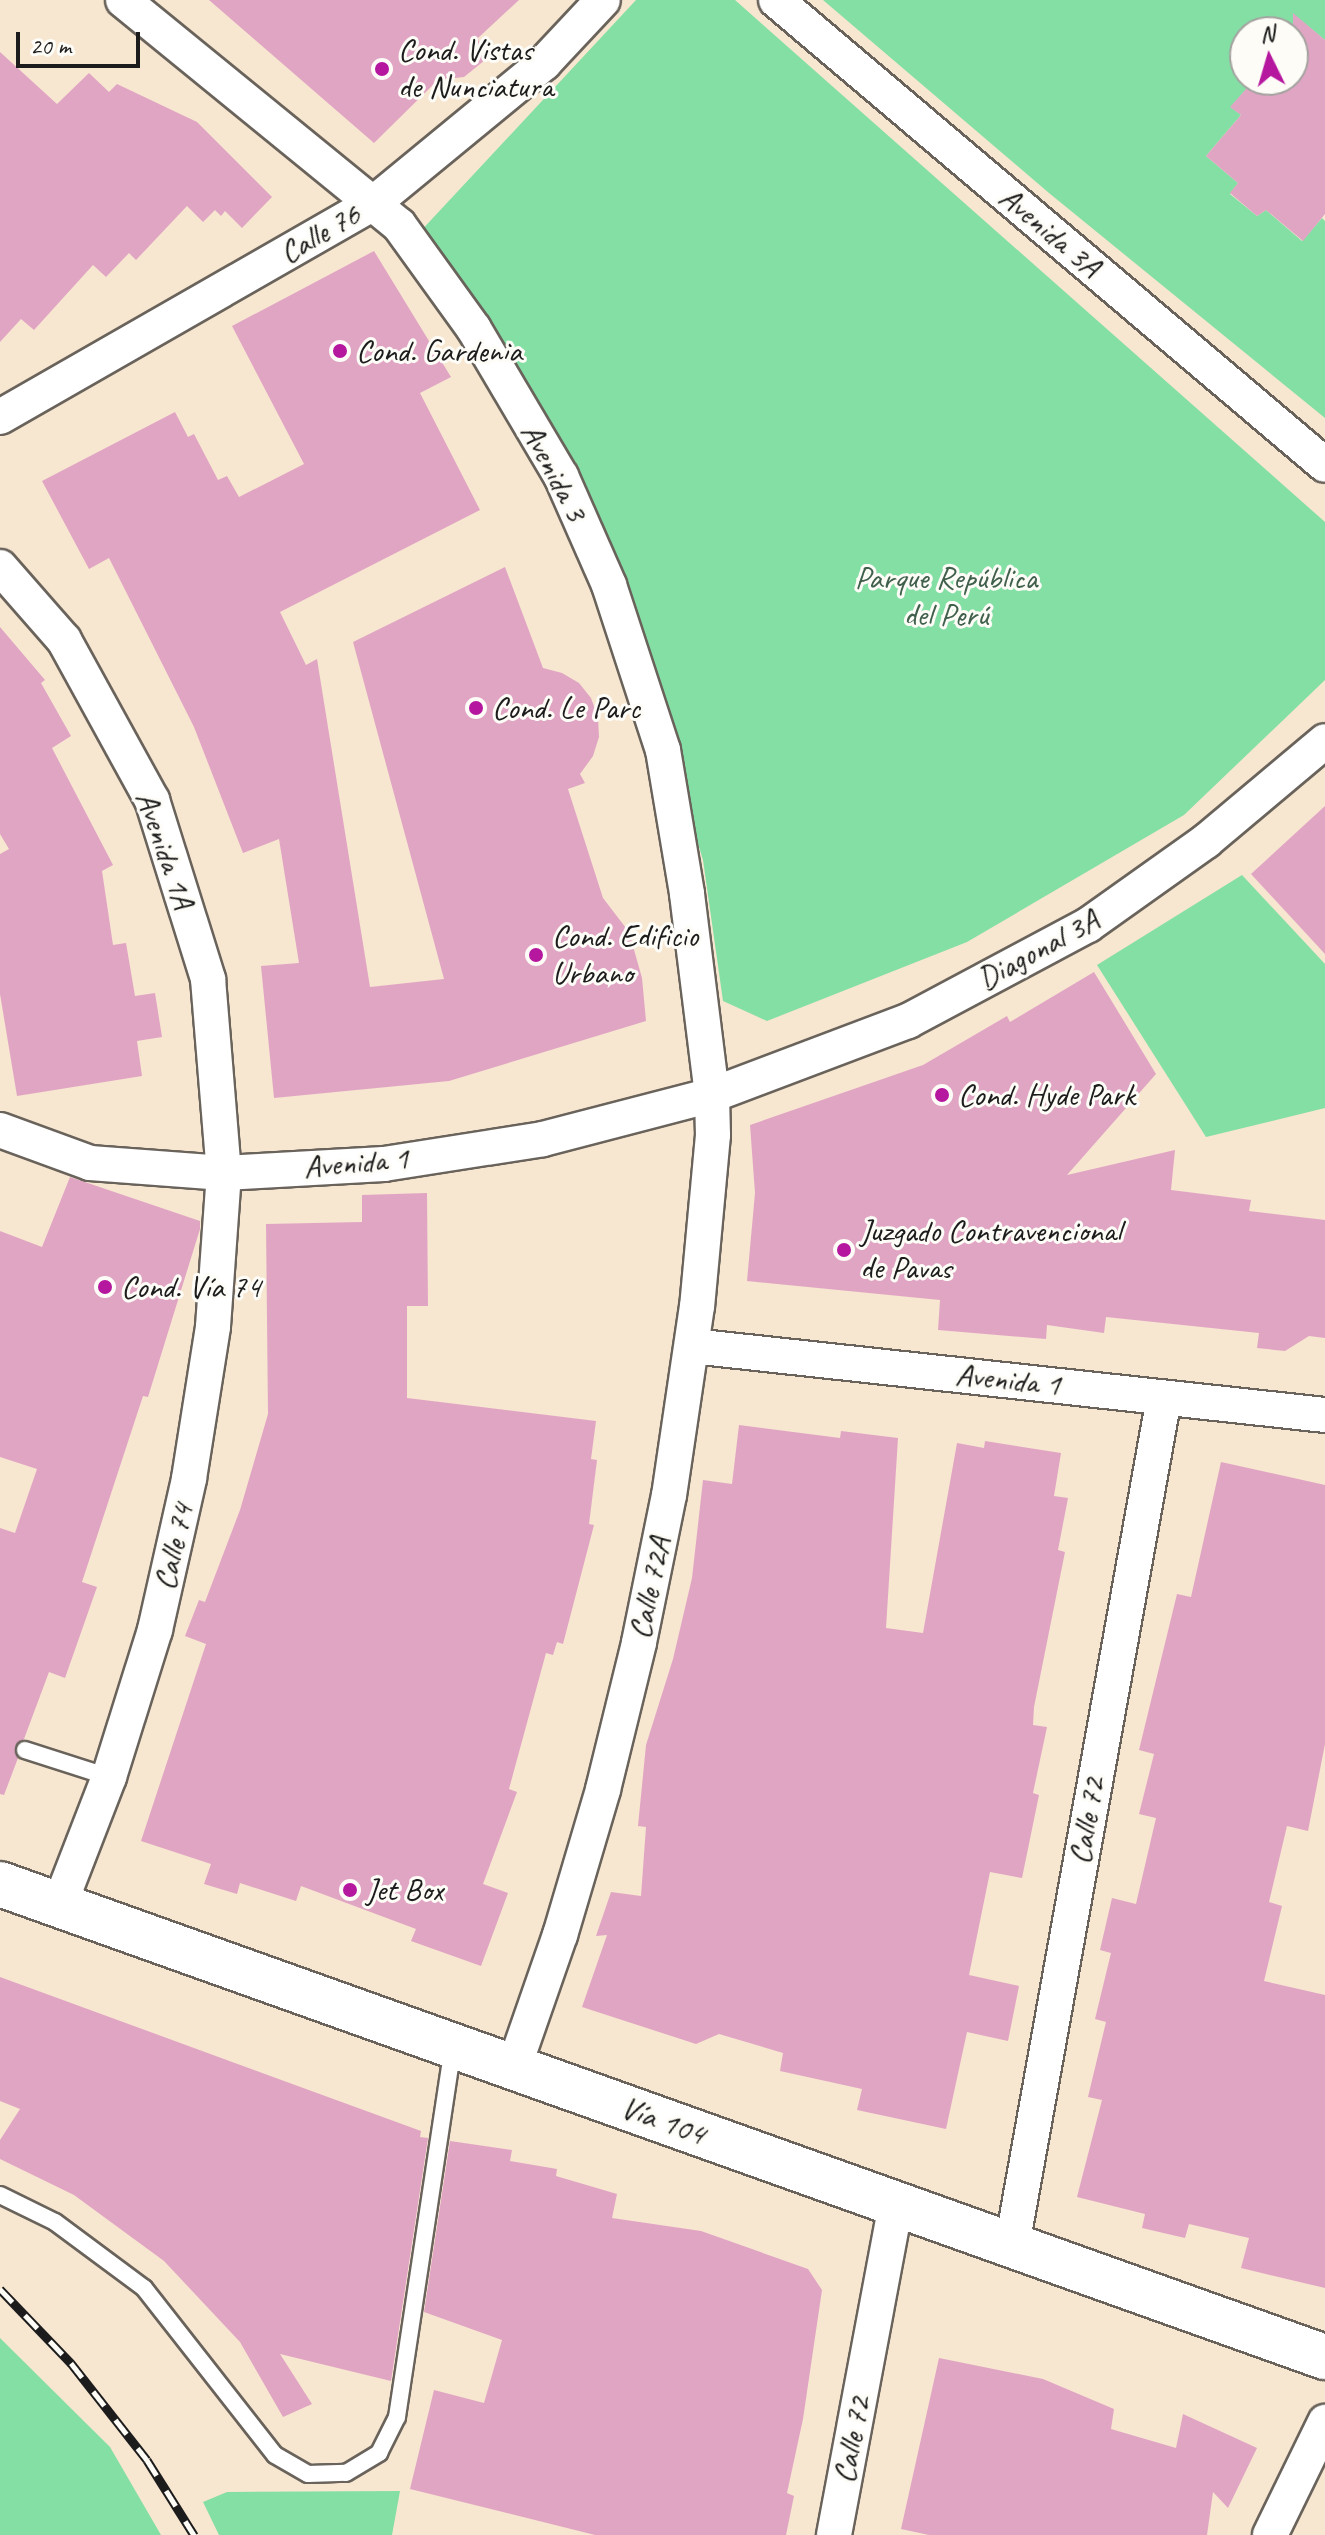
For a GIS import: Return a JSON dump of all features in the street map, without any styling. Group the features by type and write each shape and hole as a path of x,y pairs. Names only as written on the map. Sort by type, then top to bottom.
{"main road":[{"name":"Vía 104","path":"0,1884 1325,2357"}],"street":[{"name":"Avenida 3","path":"123,0 341,179 375,202 399,225 474,329 561,476 609,585 663,750 691,923 712,1095"},
{"name":"Calle 76","path":"0,417 375,202 544,63 603,0"},
{"name":"Avenida 3A","path":"776,0 1325,465"},
{"name":"Avenida 1A","path":"0,567 64,640 152,800 208,979 224,1173"},
{"name":"Diagonal 3A","path":"712,1095 908,1021 1088,925 1206,841 1325,741"},
{"name":"Avenida 1","path":"0,1130 90,1163 224,1173 384,1164 529,1141 712,1095"},
{"name":"Calle 72A","path":"514,2067 560,1935 598,1804 639,1643 669,1495 692,1346 713,1135 712,1095"},
{"name":"Calle 74","path":"59,1906 109,1777 155,1630 189,1479 213,1327 224,1173"},
{"name":"Avenida 1","path":"692,1346 1325,1415"},
{"name":"Calle 72","path":"1012,2245 1164,1398"},
{"name":"Calle 72","path":"834,2535 896,2204"},
{"path":"1270,2535 1325,2422"}],"lane":[{"path":"25,1750 109,1777"},
{"path":"0,2195 55,2222 144,2288 275,2455 308,2474 346,2473 379,2453 397,2417 453,2046"}],"green space":[{"name":"Parque República del Perú","path":"636,0 735,0 1325,522 1325,680 1184,815 967,942 767,1021 723,1001 703,860 617,575 418,234"},
{"path":"823,0 1325,0 1325,40 1309,27 1309,16 1229,16 1229,96 1240,96 1231,107 1241,115 1206,156 1238,183 1230,194 1257,216 1266,210 1302,241 1322,218 1325,221 1325,418 1049,193"},
{"path":"1242,875 1325,964 1325,1108 1206,1137 1097,965"},
{"path":"0,2338 110,2447 161,2535 0,2535"},
{"path":"400,2491 392,2535 219,2535 203,2502 227,2492"}],"building":[{"name":"Cond. Vistas de Nunciatura","path":"209,0 519,0 478,38 485,60 464,77 438,80 374,143"},
{"path":"1309,26 1325,40 1325,214 1303,241 1266,210 1257,216 1230,193 1238,183 1206,156 1241,115 1230,107 1240,96 1309,96"},
{"path":"0,52 57,104 89,73 109,92 117,84 197,122 272,197 242,228 225,211 221,216 215,210 203,222 187,206 136,260 129,253 106,277 93,265 34,330 21,319 0,342"},
{"path":"374,251 451,377 420,393 480,510 280,612 306,665 317,659 370,987 444,979 353,642 505,567 543,668 562,673 579,683 591,698 598,717 599,737 593,756 580,774 585,783 568,789 603,898 629,932 642,978 646,1021 449,1081 274,1098 261,966 299,963 279,839 243,853 194,727 109,558 89,569 42,481 175,412 188,437 194,434 218,480 227,476 239,497 304,464 232,326"},
{"path":"0,627 45,680 41,683 71,736 52,748 113,865 102,871 113,945 126,943 135,996 155,993 162,1037 137,1041 142,1076 17,1096 0,994 0,854 9,849 0,834"},
{"path":"1325,806 1325,954 1251,874"},
{"path":"1094,972 1156,1074 1067,1175 1175,1150 1171,1190 1251,1200 1249,1211 1325,1220 1325,1338 1309,1336 1285,1351 1257,1348 1259,1333 1106,1317 1104,1333 1047,1325 1046,1339 938,1330 940,1300 747,1281 755,1193 750,1125 923,1065 1007,1016 1010,1022"},
{"path":"70,1177 200,1221 200,1229 148,1397 143,1396 82,1582 97,1587 65,1678 49,1672 24,1739 15,1746 18,1758 4,1795 0,1794 0,1528 15,1533 37,1469 0,1457 0,1231 42,1247"},
{"path":"427,1193 428,1306 407,1306 407,1398 596,1421 591,1459 597,1460 589,1524 594,1525 563,1644 557,1642 553,1655 546,1653 509,1789 517,1792 483,1884 508,1893 481,1966 411,1941 416,1929 301,1886 296,1901 240,1883 237,1894 204,1884 211,1864 141,1841 206,1644 185,1636 199,1600 205,1602 240,1510 268,1414 266,1224 362,1222 362,1195"},
{"path":"739,1425 840,1438 841,1431 898,1438 886,1628 923,1633 957,1443 984,1448 985,1441 1061,1453 1054,1496 1068,1498 1058,1550 1065,1552 1034,1707 1033,1725 1047,1727 1033,1793 1039,1795 1022,1878 990,1872 969,1975 1019,1986 1008,2041 967,2032 946,2129 857,2110 862,2089 780,2071 783,2053 719,2034 696,2044 582,2007 607,1935 596,1936 611,1892 641,1896 646,1827 638,1826 646,1745 673,1659 692,1578 703,1480 732,1484"},
{"path":"1221,1462 1325,1485 1325,1744 1308,1831 1287,1826 1269,1902 1282,1906 1264,1981 1325,1995 1325,2288 1241,2268 1249,2238 1189,2224 1185,2238 1142,2228 1145,2214 1077,2197 1102,2100 1088,2097 1106,2022 1095,2019 1111,1953 1100,1950 1112,1898 1136,1904 1156,1818 1139,1814 1154,1754 1139,1750 1177,1594 1191,1597"},
{"path":"0,1977 421,2131 420,2137 428,2138 391,2381 280,2354 312,2404 283,2417 240,2342 164,2261 74,2195 0,2159 0,2140 20,2109 0,2101"},
{"path":"450,2141 512,2150 510,2161 557,2169 556,2176 617,2194 612,2218 701,2231 808,2269 822,2290 803,2419 787,2493 794,2496 786,2535 595,2535 410,2489 434,2390 484,2403 502,2340 424,2312"},
{"path":"939,2358 1043,2379 1114,2409 1111,2429 1176,2448 1183,2414 1257,2448 1228,2508 1213,2492 1207,2535 929,2535 901,2529"}],"railway":[{"path":"0,2289 71,2363 147,2460 194,2535"}],"place":[{"name":"Cond. Vistas de Nunciatura","path":"382,69"},
{"name":"Cond. Gardenia","path":"340,351"},
{"name":"Cond. Le Parc","path":"476,708"},
{"name":"Cond. Edificio Urbano","path":"536,955"},
{"name":"Cond. Hyde Park","path":"942,1095"},
{"name":"Juzgado Contravencional de Pavas","path":"844,1250"},
{"name":"Cond. Vía 74","path":"105,1287"},
{"name":"Jet Box","path":"350,1890"}]}
